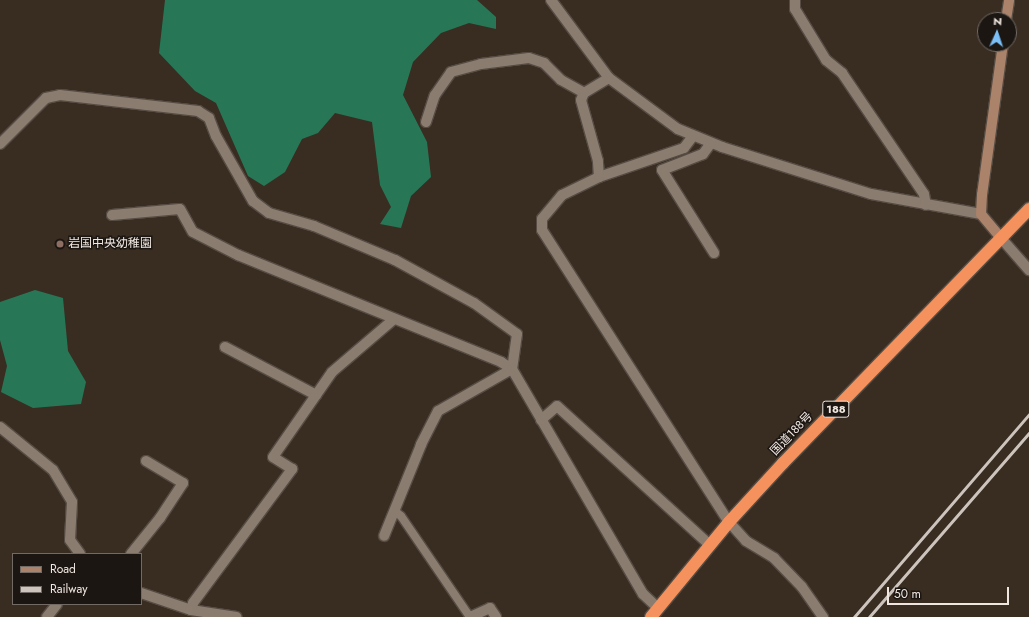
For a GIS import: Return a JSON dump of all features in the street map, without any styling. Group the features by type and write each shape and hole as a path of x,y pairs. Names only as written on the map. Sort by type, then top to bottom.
{"highway":[{"name":"国道188号","path":"655,612 729,522 1029,209"}],"street":[{"path":"551,0 609,78 678,129 711,143 871,194 926,206 981,214 1029,270"},
{"path":"795,0 795,9 826,60 842,73 924,194 926,206"},
{"path":"1007,12 1009,0"},
{"path":"981,214 982,195 1002,52"},
{"path":"426,122 435,95 451,72 481,64 529,58 544,63 561,80 584,94"},
{"path":"599,178 598,161 581,100 584,94 603,84 609,78"},
{"path":"0,144 46,98 60,95 198,110 209,118 216,136 253,201 269,213 314,226 395,260 474,303 518,334 512,369"},
{"path":"693,136 684,148 599,178 562,195 542,218 542,230 729,522 746,541 774,558 802,587 823,617"},
{"path":"711,143 703,154 662,170 714,253"},
{"path":"112,215 180,209 193,232 238,255 512,369 643,594 655,612"},
{"path":"191,610 193,603 292,469 273,457 332,372 394,319"},
{"path":"225,347 316,395"},
{"path":"384,536 421,445 438,411 512,369"},
{"path":"541,420 557,406 710,545"},
{"path":"0,427 53,470 72,502 70,540 79,553"},
{"path":"132,553 160,518 183,483 146,461"},
{"path":"142,593 191,610 236,617"},
{"path":"47,617 56,605"},
{"path":"470,617 490,608 496,617"}],"lane":[{"path":"394,510 401,516 470,617"}],"green space":[{"path":"165,0 477,0 496,17 496,29 469,23 441,33 413,62 403,95 427,142 431,177 411,196 401,228 380,224 391,207 380,185 372,122 335,113 318,133 302,139 285,172 264,186 248,176 216,103 195,91 159,53"},
{"path":"35,290 63,298 68,351 86,382 81,404 33,408 1,392 7,366 0,340 0,302"}],"railway":[{"path":"854,617 1029,414"},
{"path":"869,617 1029,433"}],"place":[{"name":"岩国中央幼稚園","path":"60,244"}]}
